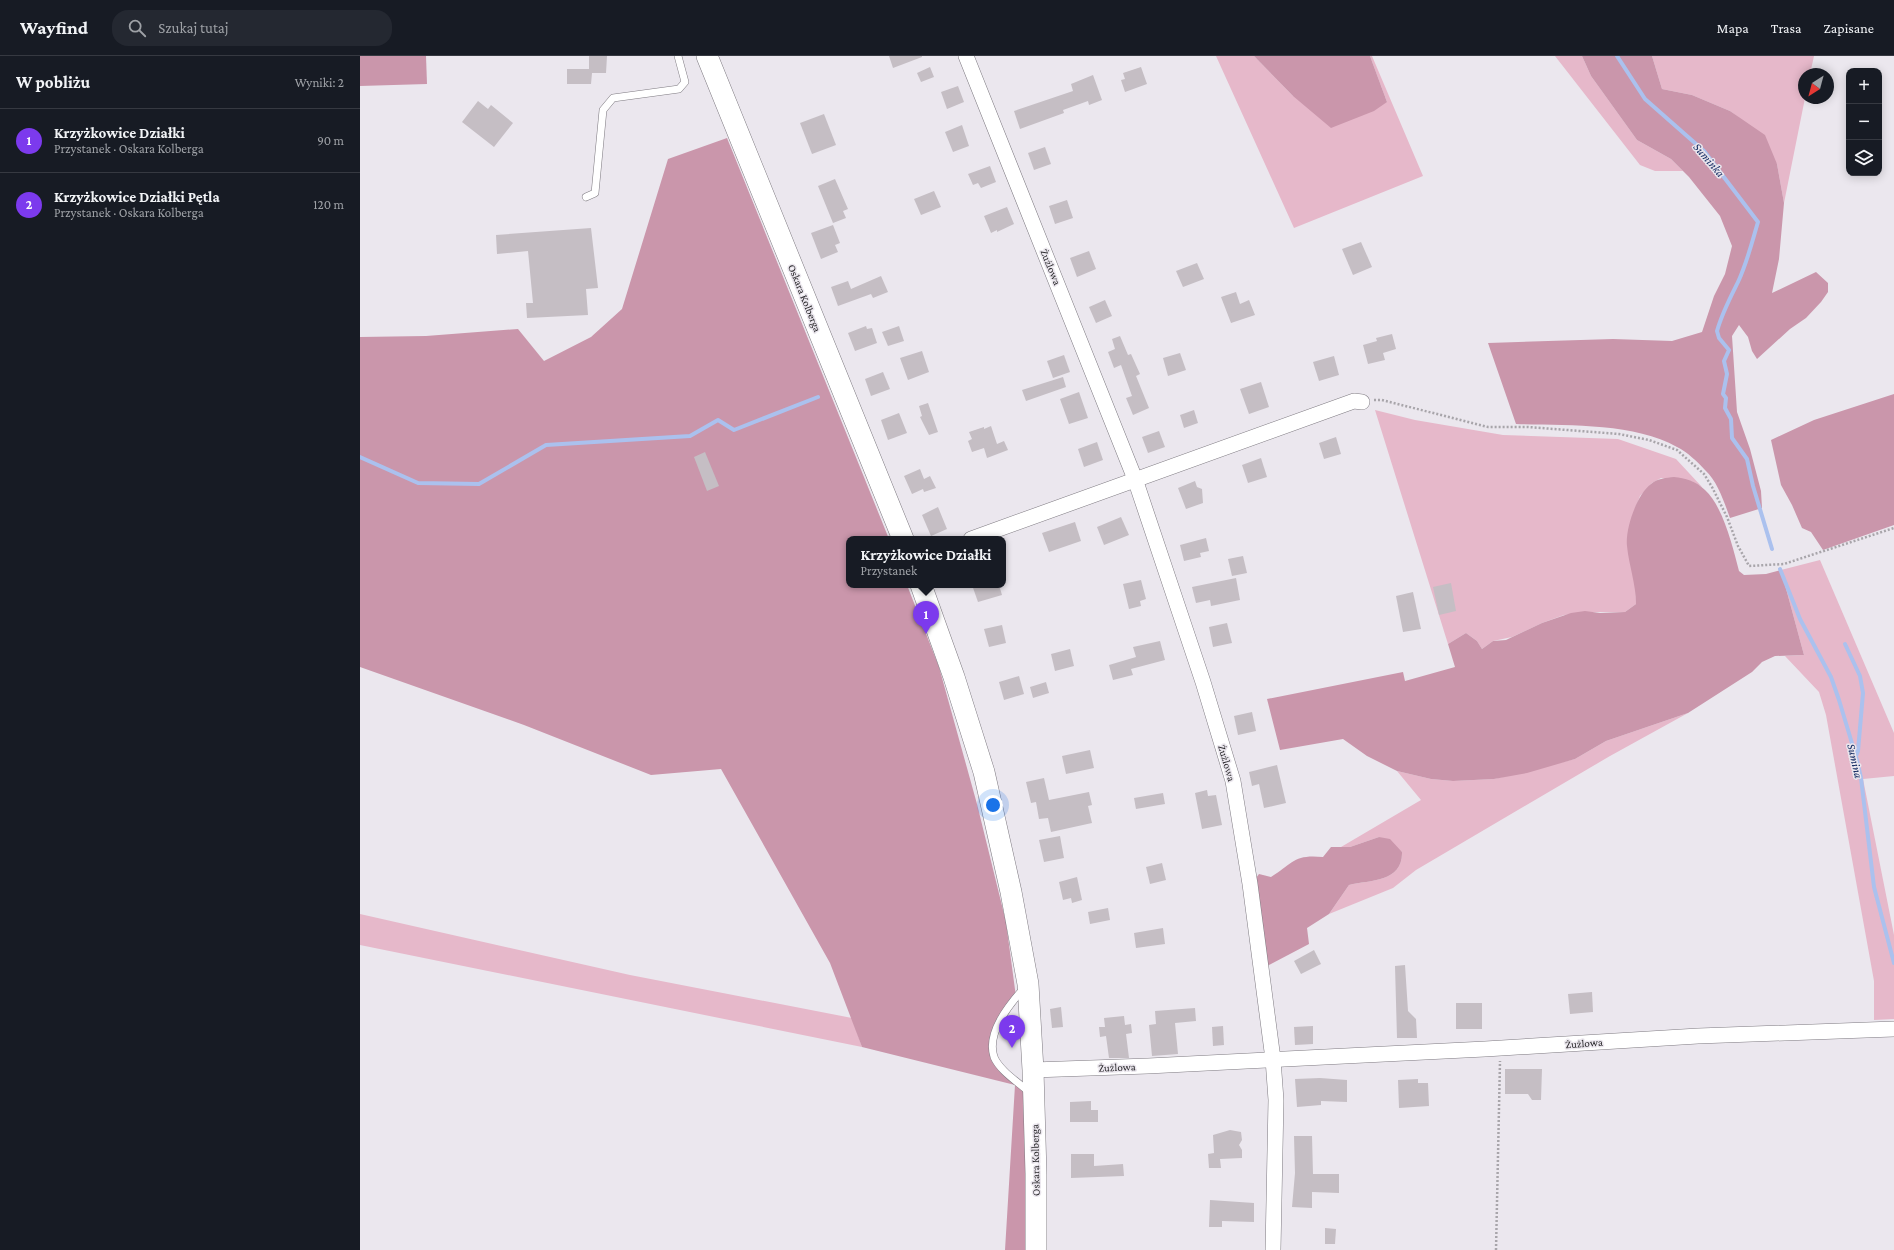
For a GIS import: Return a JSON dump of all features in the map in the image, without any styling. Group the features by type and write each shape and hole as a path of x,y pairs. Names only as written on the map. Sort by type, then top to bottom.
{"main road":[{"name":"Oskara Kolberga","path":"707,56 902,536"},
{"name":"Oskara Kolberga","path":"922,588 954,677 984,772 1011,892 1028,984 1034,1096 1036,1250"}],"street":[{"name":"Żużlowa","path":"966,56 1135,479 1203,682 1233,781 1250,884 1273,1059 1276,1100 1273,1250"},
{"path":"979,536 1354,401 1362,402"},
{"name":"Żużlowa","path":"1033,1070 1148,1066 1698,1036 1894,1028"}],"lane":[{"path":"586,197 595,194 603,110 612,98 679,89 685,82 678,56"},
{"path":"1028,984 1002,1017 992,1038 994,1057 1002,1067 1034,1096"}],"path":[{"path":"1362,402 1382,400 1488,427 1528,427 1619,434 1649,440 1677,450 1704,474 1727,517 1738,546 1749,566 1784,564 1894,528"},
{"path":"1496,1250 1500,1048"}],"shaded area":[{"path":"360,56 426,56 427,84 360,86"},
{"path":"1216,56 1254,56 1293,96 1387,102 1370,56 1372,56 1423,176 1294,228"},
{"path":"1254,56 1370,56 1387,102 1374,111 1331,128 1293,96"},
{"path":"1555,56 1582,56 1591,76 1637,140 1671,159 1683,171 1655,171 1640,165"},
{"path":"1582,56 1652,56 1662,89 1692,95 1730,111 1765,135 1777,164 1784,203 1779,259 1772,293 1816,272 1828,283 1828,292 1821,302 1806,318 1790,329 1757,359 1752,351 1748,337 1739,325 1732,336 1737,412 1750,449 1761,491 1762,508 1730,518 1720,492 1710,475 1685,452 1659,439 1620,429 1516,424 1488,343 1613,339 1672,341 1702,332 1714,296 1725,274 1732,246 1720,216 1689,177 1671,159 1637,140 1591,76"},
{"path":"1652,56 1814,56 1811,68 1798,68 1798,104 1804,104 1784,203 1777,164 1738,117 1730,111 1692,95 1662,89"},
{"path":"727,138 888,536 846,536 846,588 908,588 939,667 977,804 1006,922 1016,997 992,1038 994,1057 1027,1089 1028,1250 1005,1250 1015,1085 862,1047 830,963 721,769 651,775 524,725 360,667 360,337 426,336 518,329 544,361 591,337 622,309 668,159"},
{"path":"1894,394 1894,525 1823,550 1811,532 1802,528 1781,485 1771,440 1814,420"},
{"path":"1375,410 1415,420 1503,435 1618,439 1676,459 1702,487 1691,481 1661,478 1652,483 1640,496 1634,511 1636,604 1625,612 1593,612 1564,615 1542,623 1512,637 1493,641 1482,649 1477,641 1466,633 1448,644"},
{"path":"1674,477 1694,482 1702,487 1711,497 1722,517 1734,551 1739,571 1744,575 1766,574 1781,570 1804,655 1775,656 1762,662 1752,672 1688,713 1606,741 1575,759 1527,773 1494,779 1453,781 1431,779 1397,771 1367,756 1343,739 1280,750 1267,699 1403,672 1405,681 1455,667 1448,644 1466,633 1477,641 1482,649 1493,641 1506,640 1542,623 1571,613 1585,611 1600,613 1625,612 1636,604 1635,589 1627,546 1628,531 1633,512 1641,496 1651,484 1659,479"},
{"path":"1820,560 1894,733 1894,776 1863,779 1894,935 1894,1019 1874,1020 1874,981 1826,715 1819,692 1785,656 1804,655 1781,570"},
{"path":"1688,713 1610,756 1416,870 1393,888 1329,914 1349,885 1384,878 1397,869 1401,862 1402,852 1379,837 1350,847 1341,847 1421,800 1397,771 1431,779 1453,781 1494,779 1575,759 1606,741"},
{"path":"1379,837 1390,839 1402,852 1401,862 1397,869 1384,878 1349,885 1329,914 1307,928 1309,944 1267,966 1253,882 1259,874 1271,877 1300,858 1313,856 1323,857 1331,847 1350,847"},
{"path":"360,914 630,975 852,1018 862,1047 360,945"}],"building":[{"path":"589,56 607,56 606,73 592,73 591,84 567,84 567,69 589,69"},
{"path":"889,56 922,56 922,57 893,68"},
{"path":"930,67 934,77 921,82 917,73"},
{"path":"1141,67 1147,84 1125,92 1121,80 1125,79 1123,73"},
{"path":"1093,75 1102,100 1089,105 1088,101 1063,110 1064,113 1020,129 1014,111 1073,91 1071,84"},
{"path":"958,86 964,102 947,109 941,92"},
{"path":"478,101 488,109 491,105 513,123 494,147 462,122"},
{"path":"824,114 836,145 812,154 800,123"},
{"path":"962,125 969,146 953,152 945,132"},
{"path":"1045,147 1051,164 1034,170 1028,153"},
{"path":"990,166 996,182 981,188 978,183 973,185 968,174"},
{"path":"835,179 848,209 843,211 846,218 833,223 818,186"},
{"path":"934,191 941,207 921,215 914,199"},
{"path":"1067,200 1073,218 1055,224 1049,206"},
{"path":"1007,207 1014,224 997,232 997,230 991,233 984,216"},
{"path":"833,225 840,243 835,245 838,252 821,259 811,233"},
{"path":"591,228 598,288 586,289 588,315 527,318 526,303 533,303 528,251 497,254 496,235"},
{"path":"1361,242 1372,267 1353,275 1342,249"},
{"path":"1089,251 1096,269 1077,277 1070,258"},
{"path":"1197,263 1204,279 1183,287 1176,271"},
{"path":"881,276 888,292 873,298 871,294 838,306 831,287 848,281 851,289"},
{"path":"1236,292 1240,304 1249,300 1255,315 1231,323 1221,297"},
{"path":"1105,300 1112,316 1096,323 1089,307"},
{"path":"866,326 867,329 872,328 877,343 855,351 848,333"},
{"path":"899,326 904,341 888,346 882,332"},
{"path":"1392,334 1396,349 1383,353 1385,360 1368,364 1363,345 1377,341 1376,338"},
{"path":"1120,336 1128,355 1131,354 1140,374 1136,376 1149,408 1133,415 1126,398 1132,396 1121,365 1114,368 1108,352 1115,349 1112,339"},
{"path":"922,351 929,372 908,380 900,358"},
{"path":"1180,353 1186,370 1168,376 1163,358"},
{"path":"1064,355 1070,372 1053,378 1047,361"},
{"path":"1334,356 1339,375 1319,381 1313,362"},
{"path":"883,372 890,389 871,396 865,379"},
{"path":"1063,377 1066,387 1026,401 1022,390"},
{"path":"1261,382 1269,407 1249,414 1240,389"},
{"path":"1079,392 1088,418 1069,424 1060,399"},
{"path":"928,403 938,432 929,435 920,417 922,416 919,406"},
{"path":"1194,410 1198,423 1184,428 1180,415"},
{"path":"899,413 907,433 888,440 881,420"},
{"path":"991,426 997,444 1004,441 1008,450 987,458 984,448 972,452 968,441 972,439 969,432"},
{"path":"1159,431 1165,447 1148,453 1142,437"},
{"path":"1336,437 1341,454 1324,459 1319,443"},
{"path":"1097,442 1103,460 1084,467 1078,449"},
{"path":"705,452 719,486 707,491 694,457"},
{"path":"1261,458 1267,477 1248,483 1242,465"},
{"path":"920,469 924,479 930,476 936,488 924,492 923,489 912,494 904,476"},
{"path":"1195,481 1197,487 1202,489 1203,503 1186,509 1178,488"},
{"path":"938,507 947,529 931,536 922,515"},
{"path":"1121,517 1129,535 1104,545 1097,527"},
{"path":"1075,522 1081,541 1049,552 1042,533"},
{"path":"1206,538 1209,551 1200,553 1201,557 1184,561 1180,545"},
{"path":"1243,556 1247,573 1232,576 1228,559"},
{"path":"1236,578 1240,600 1211,606 1210,600 1196,603 1192,587"},
{"path":"1141,580 1146,599 1140,601 1141,606 1129,609 1123,584"},
{"path":"1451,583 1456,611 1439,615 1433,587"},
{"path":"973,588 1000,588 1002,595 978,602"},
{"path":"1413,592 1421,629 1403,632 1396,596"},
{"path":"1227,623 1232,643 1213,647 1209,627"},
{"path":"1002,625 1006,643 989,647 984,629"},
{"path":"1160,641 1165,660 1131,669 1133,675 1113,680 1109,665 1136,657 1133,647"},
{"path":"1070,649 1074,666 1055,671 1051,654"},
{"path":"1019,676 1024,694 1004,700 999,682"},
{"path":"1046,682 1049,693 1033,698 1030,687"},
{"path":"1252,712 1256,731 1238,735 1234,716"},
{"path":"1090,750 1094,768 1066,774 1062,756"},
{"path":"1277,765 1286,803 1264,808 1259,784 1252,786 1249,772"},
{"path":"1044,778 1049,800 1089,792 1092,805 1088,806 1092,823 1051,832 1048,818 1039,819 1036,802 1031,803 1026,782"},
{"path":"1207,790 1208,796 1216,795 1222,825 1202,829 1195,793"},
{"path":"1163,793 1165,804 1136,809 1134,798"},
{"path":"1060,836 1064,858 1044,862 1039,840"},
{"path":"1162,863 1166,880 1150,884 1146,867"},
{"path":"1077,877 1082,900 1072,903 1071,898 1063,900 1059,882"},
{"path":"1108,908 1110,920 1090,924 1088,912"},
{"path":"1163,928 1165,944 1136,948 1134,933"},
{"path":"1314,950 1321,964 1301,974 1294,961"},
{"path":"1405,965 1408,1011 1416,1019 1417,1038 1397,1038 1395,966"},
{"path":"1592,992 1593,1012 1570,1014 1568,994"},
{"path":"1456,1003 1482,1003 1482,1029 1456,1029"},
{"path":"1061,1007 1063,1027 1052,1028 1050,1009"},
{"path":"1195,1008 1196,1021 1175,1023 1178,1054 1152,1056 1149,1025 1156,1024 1155,1011"},
{"path":"1124,1016 1125,1025 1131,1024 1132,1033 1126,1034 1129,1058 1109,1058 1106,1036 1100,1037 1099,1027 1105,1027 1104,1018"},
{"path":"1223,1026 1224,1045 1213,1046 1212,1027"},
{"path":"1313,1026 1313,1044 1295,1045 1294,1027"},
{"path":"1505,1069 1542,1069 1541,1100 1532,1100 1528,1094 1505,1094"},
{"path":"1320,1078 1347,1080 1347,1102 1321,1101 1321,1105 1297,1107 1295,1079"},
{"path":"1418,1079 1418,1083 1428,1083 1429,1106 1399,1108 1398,1080"},
{"path":"1091,1101 1091,1110 1098,1110 1098,1122 1070,1122 1070,1102"},
{"path":"1230,1130 1241,1132 1242,1140 1239,1145 1242,1150 1242,1158 1220,1159 1221,1168 1209,1168 1208,1154 1214,1153 1213,1135"},
{"path":"1294,1136 1312,1136 1313,1174 1339,1174 1339,1193 1312,1192 1312,1208 1292,1207 1295,1173"},
{"path":"1071,1154 1094,1154 1094,1166 1123,1164 1124,1176 1071,1178"},
{"path":"1210,1200 1254,1203 1254,1222 1222,1221 1222,1227 1209,1227"},
{"path":"1325,1228 1336,1229 1335,1244 1325,1244"}],"waterway":[{"name":"Suminka","path":"1617,56 1645,99 1704,151 1758,222 1744,267 1717,331 1719,338 1729,350 1724,361 1727,374 1723,394 1726,398 1725,408 1731,419 1732,438 1747,459 1753,486 1772,549"},
{"path":"360,457 418,483 479,484 546,445 690,436 718,420 734,430 818,397"},
{"name":"Sumina","path":"1780,569 1800,619 1831,677 1857,760 1861,778 1874,887 1894,963"},
{"path":"1845,644 1860,676 1863,693 1858,751 1856,756"}],"place":[{"name":"Krzyżkowice Działki","path":"926,634"},
{"name":"Krzyżkowice Działki Pętla","path":"1012,1048"}]}
